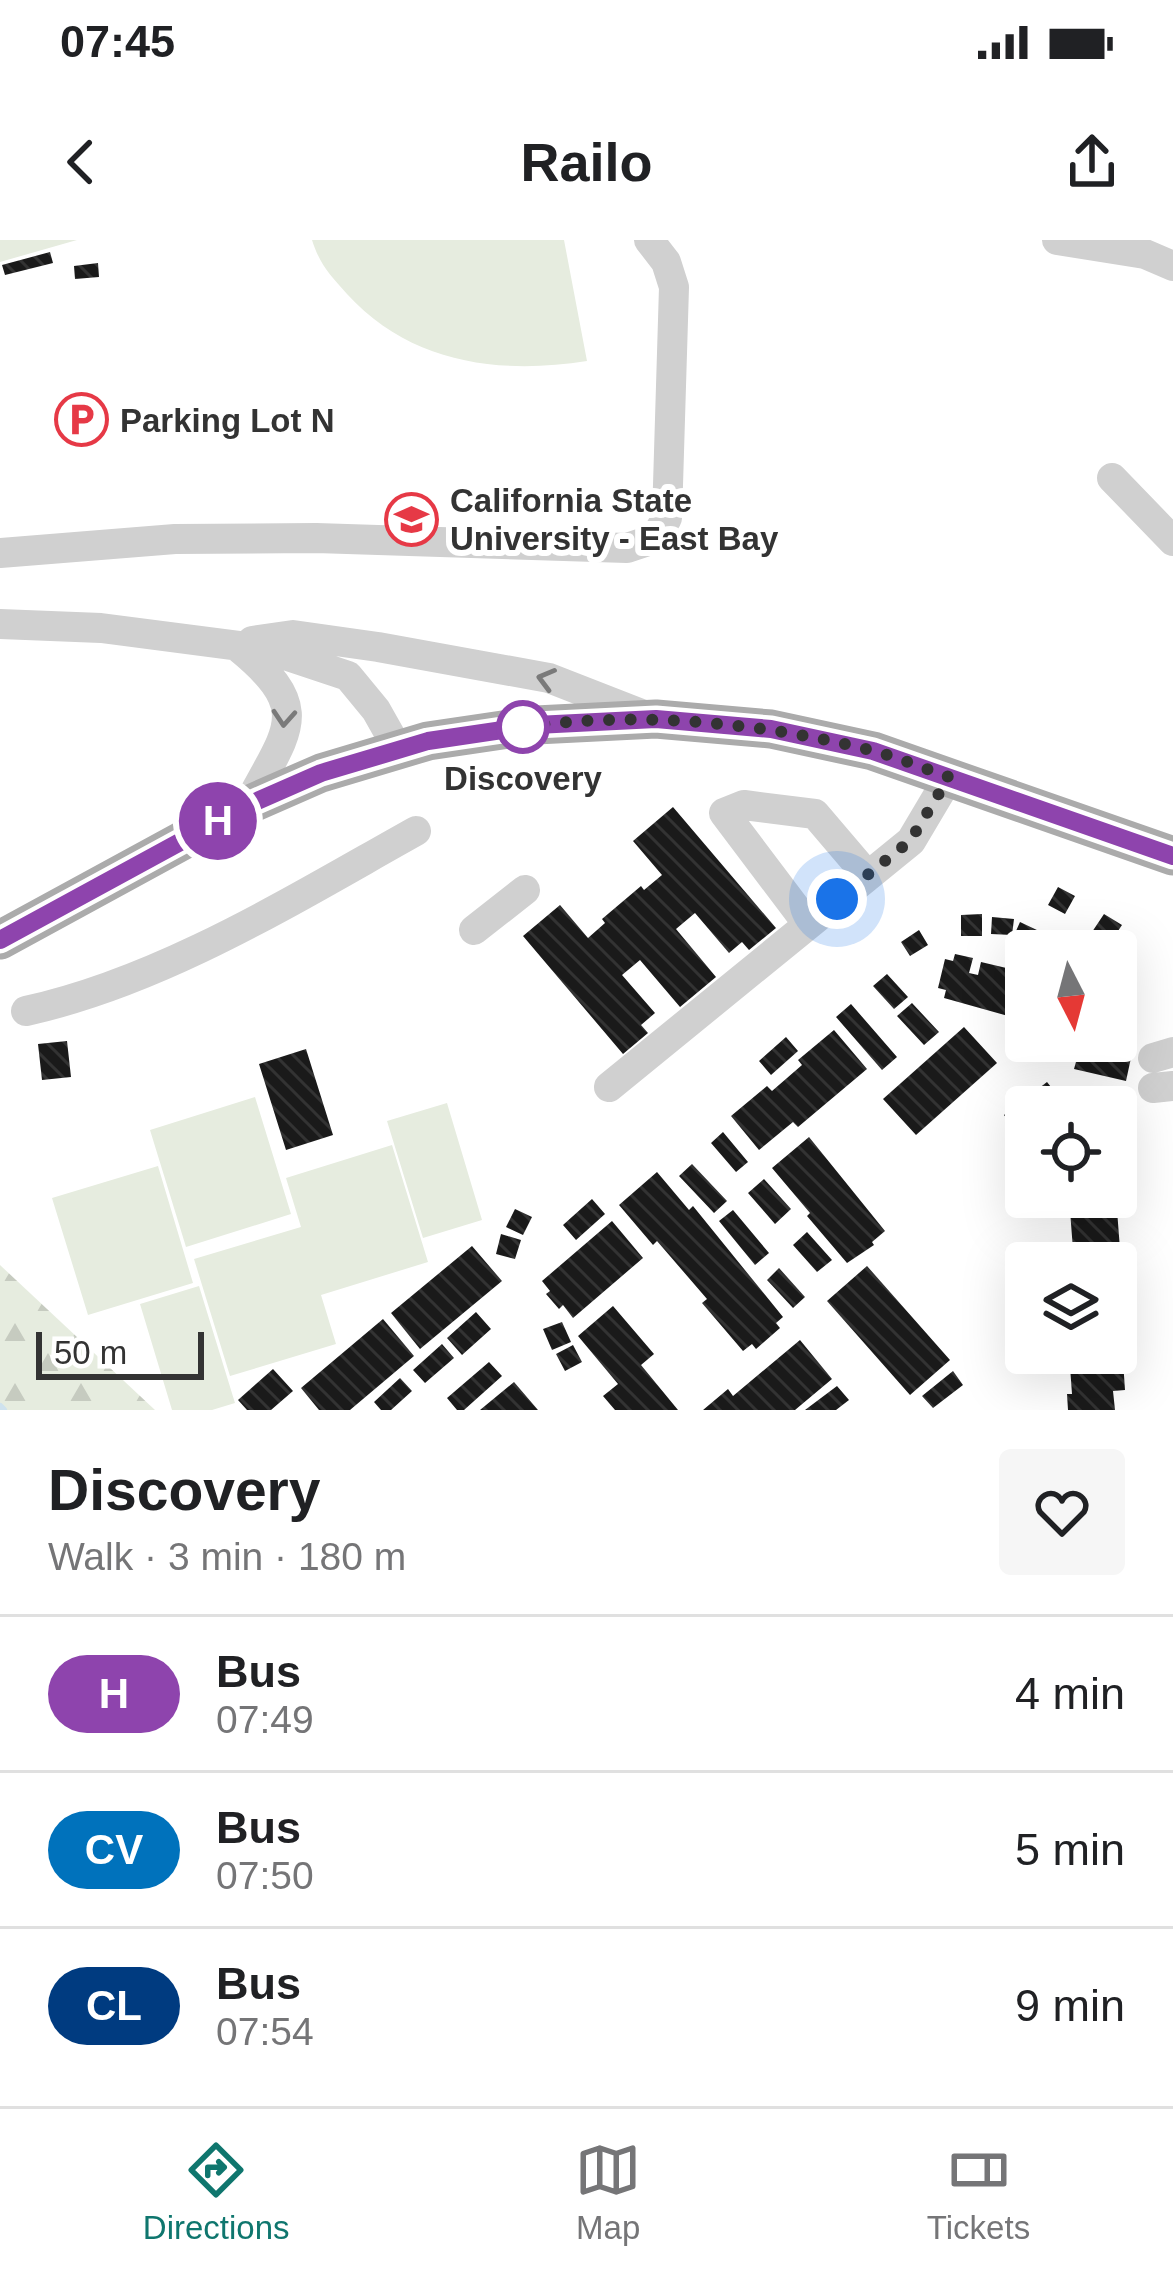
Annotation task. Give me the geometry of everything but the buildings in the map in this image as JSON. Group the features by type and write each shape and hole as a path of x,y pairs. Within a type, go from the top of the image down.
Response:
{"main road":[{"path":"0,940 248,805 321,773 398,748 536,725 656,719 771,729 873,751 1173,856"}],"street":[{"path":"0,553 175,539 316,538 627,548 654,538 667,518 674,287 666,262 649,240"},
{"path":"1057,240 1145,254 1173,266"},
{"path":"1112,478 1173,541"},
{"path":"0,624 101,628 270,650 348,676 376,710 398,748"},
{"path":"235,644 293,634 378,647 548,678 656,719"},
{"path":"235,644 266,670 284,693 288,710 285,732 248,805"},
{"path":"609,1088 910,841 949,777"},
{"path":"807,923 724,814 744,806 814,814 867,875"},
{"path":"26,1011 76,1000 235,932 416,832"},
{"path":"474,930 525,890"}],"green space":[{"path":"0,240 77,240 0,262"},
{"path":"312,240 564,240 587,361 489,364 427,349 399,336 347,294 322,263"},
{"path":"255,1097 291,1214 186,1247 150,1130"},
{"path":"447,1103 482,1220 423,1238 387,1121"},
{"path":"392,1145 428,1262 321,1295 336,1344 230,1376 194,1259 301,1227 286,1178"},
{"path":"158,1166 193,1283 88,1315 52,1198"},
{"path":"0,1265 155,1410 0,1410"},
{"path":"199,1286 235,1403 212,1410 172,1410 140,1304"}],"waterway":[{"path":"0,1407 3,1410"}],"bus line":[{"name":"H","path":"0,940 248,805 321,773 428,741 536,725 656,719 771,729 873,751 1173,856"}],"place":[{"name":"Parking Lot N","path":"81,420"},
{"name":"California State University - East Bay","path":"411,519"},
{"name":"Discovery","path":"523,727"}],"route":[{"path":"523,727 656,719 771,729 873,751 949,777 910,841 837,899"}]}
